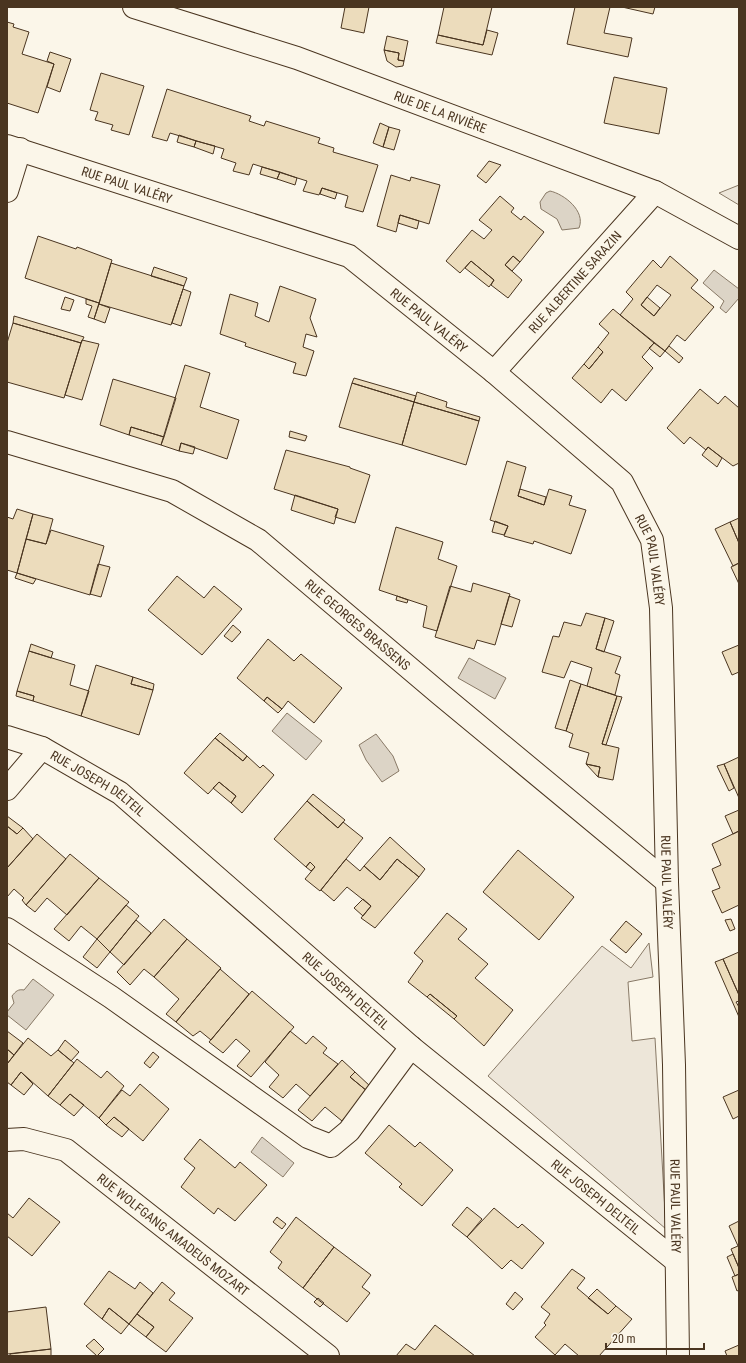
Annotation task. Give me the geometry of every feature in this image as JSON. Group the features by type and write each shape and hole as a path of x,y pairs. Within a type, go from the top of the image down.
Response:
{"street":[{"name":"RUE DE LA RIVIÈRE","path":"134,7 297,58 655,192 739,238"},
{"path":"7,191 13,148"},
{"name":"RUE PAUL VALÉRY","path":"13,148 349,256 494,372 622,482 652,540 661,608 667,882 674,1065 678,1356"},
{"name":"RUE ALBERTINE SARAZIN","path":"494,372 655,192"},
{"name":"RUE GEORGES BRASSENS","path":"7,442 172,492 258,540 440,694 667,882"},
{"name":"RUE JOSEPH DELTEIL","path":"7,737 42,748 120,793 411,1047 676,1261"},
{"path":"7,789 42,748"},
{"path":"7,929 111,997 308,1136 331,1146 349,1131 411,1047"},
{"name":"RUE WOLFGANG AMADEUS MOZART","path":"7,1140 24,1139 66,1150 328,1356"}],"shaded area":[{"path":"739,185 739,205 719,193"},
{"path":"550,191 567,200 577,210 580,222 579,228 562,230 557,219 541,209 540,202 546,193"},
{"path":"714,270 739,289 739,298 726,313 720,308 724,301 703,283"},
{"path":"469,658 506,678 495,699 458,678"},
{"path":"287,713 322,741 306,760 272,731"},
{"path":"376,734 393,756 399,771 382,782 366,760 359,745"},
{"path":"649,943 653,977 628,982 632,1041 655,1038 666,1229 488,1076 602,946 631,968"},
{"path":"33,979 54,995 26,1030 7,1015 7,1012 14,1003 12,996 17,991 24,990"},
{"path":"262,1137 294,1163 283,1177 251,1152"}],"building":[{"path":"345,7 369,7 364,33 341,28"},
{"path":"444,7 492,7 483,45 438,35"},
{"path":"575,7 610,7 604,33 632,38 628,57 567,44"},
{"path":"622,7 655,7 653,14"},
{"path":"7,22 14,24 13,27 29,32 22,54 54,64 38,113 7,103"},
{"path":"487,30 498,33 492,55 436,43 438,35 483,45"},
{"path":"387,36 408,41 404,61 398,60 399,53 384,50"},
{"path":"384,50 399,53 398,60 404,61 403,66 396,67 387,61"},
{"path":"50,52 71,59 60,92 47,87 54,64 47,61"},
{"path":"101,73 144,86 129,135 111,130 113,125 95,120 98,112 90,110"},
{"path":"614,77 667,88 659,134 604,123"},
{"path":"167,89 251,116 249,121 264,126 266,121 320,138 318,143 334,148 333,152 378,165 363,212 345,207 348,196 322,188 319,195 303,191 307,181 253,164 249,175 233,171 236,163 221,158 224,149 170,133 167,141 152,137"},
{"path":"380,123 389,127 383,147 373,143"},
{"path":"389,127 400,130 394,150 383,147"},
{"path":"179,135 196,141 194,147 177,142"},
{"path":"196,141 215,146 213,154 194,147"},
{"path":"489,161 501,165 486,183 477,176"},
{"path":"262,167 280,172 277,179 260,174"},
{"path":"280,172 297,178 295,185 277,179"},
{"path":"391,175 410,181 411,177 440,185 429,224 400,215 396,232 377,226"},
{"path":"322,188 337,193 335,199 320,194"},
{"path":"500,196 514,208 511,212 521,220 524,216 544,232 520,262 513,256 505,265 522,280 508,298 491,285 494,280 471,261 460,273 446,261 472,230 484,239 492,230 479,220"},
{"path":"400,215 419,221 417,229 398,223"},
{"path":"38,236 76,249 77,247 112,260 99,303 25,278"},
{"path":"513,256 520,262 512,271 505,265"},
{"path":"670,256 698,280 691,288 714,307 685,341 677,335 665,351 620,315 633,299 626,292 653,260 661,268","holes":["657,285 671,295 654,316 641,305"]},
{"path":"471,261 494,280 489,287 465,268"},
{"path":"111,263 184,286 171,325 99,304"},
{"path":"154,267 187,278 184,286 151,276"},
{"path":"280,286 316,299 310,318 317,337 306,334 303,347 314,351 306,376 293,373 296,363 245,346 246,343 220,334 230,294 258,303 255,316 269,322"},
{"path":"183,289 191,292 181,326 172,323"},
{"path":"65,297 74,300 70,311 61,309"},
{"path":"647,297 660,308 654,316 641,305"},
{"path":"86,299 99,303 94,319 88,317 92,306 86,304"},
{"path":"99,304 110,308 105,323 94,319"},
{"path":"613,309 654,343 642,357 653,368 626,401 612,389 601,403 572,378 584,364 589,369 603,352 598,347 609,333 599,324"},
{"path":"14,316 84,337 81,343 13,323"},
{"path":"13,323 81,343 64,398 7,382 7,343"},
{"path":"82,340 99,344 82,400 65,395"},
{"path":"654,343 665,351 660,357 649,348"},
{"path":"669,346 683,358 679,363 665,351"},
{"path":"598,347 603,352 589,369 584,364"},
{"path":"185,365 210,373 200,407 239,420 227,459 181,443 179,451 161,445"},
{"path":"354,378 416,396 414,402 352,383"},
{"path":"113,379 176,398 164,437 131,427 129,435 100,425"},
{"path":"352,383 414,402 402,445 339,427"},
{"path":"700,389 718,404 725,396 739,408 739,463 733,466 708,447 706,450 690,437 684,444 667,428"},
{"path":"417,392 447,402 446,407 480,417 479,421 414,402"},
{"path":"414,402 479,421 466,465 402,445"},
{"path":"131,427 164,437 161,445 129,435"},
{"path":"290,431 307,436 305,441 289,437"},
{"path":"181,443 195,447 193,454 179,451"},
{"path":"708,447 722,458 717,467 702,455"},
{"path":"286,450 350,467 370,475 355,523 335,517 338,509 274,489"},
{"path":"507,461 526,467 518,496 544,505 549,489 572,496 569,505 586,510 571,554 534,541 533,544 504,536 508,526 490,520"},
{"path":"520,489 546,497 544,505 518,496"},
{"path":"295,495 338,509 334,524 291,510"},
{"path":"17,509 33,514 17,573 7,570 7,517 13,519"},
{"path":"33,514 53,519 46,544 26,539"},
{"path":"739,518 739,543 730,522"},
{"path":"495,521 508,526 504,535 492,532"},
{"path":"730,522 739,543 739,563 733,566 715,529"},
{"path":"396,527 443,542 438,559 457,566 437,631 423,627 427,606 379,590"},
{"path":"51,530 104,546 90,595 17,573 26,539 46,544"},
{"path":"739,563 739,584 731,567"},
{"path":"98,564 110,567 101,597 90,594"},
{"path":"17,573 36,579 33,584 15,578"},
{"path":"177,576 204,598 214,586 242,609 202,655 148,610"},
{"path":"473,583 510,594 495,645 477,640 474,649 435,637 450,586 471,592"},
{"path":"397,596 408,600 407,603 396,600"},
{"path":"509,596 520,600 512,627 501,624"},
{"path":"586,613 605,618 596,649 621,657 615,673 620,675 615,695 587,686 592,668 571,661 564,678 542,672 553,636 559,637 564,622 581,626"},
{"path":"605,618 614,621 604,652 596,649"},
{"path":"233,625 241,632 232,642 224,636"},
{"path":"268,639 294,661 301,654 342,688 314,723 288,701 282,709 267,697 264,701 237,678"},
{"path":"31,644 53,652 51,658 29,651"},
{"path":"739,645 739,672 732,675 722,652"},
{"path":"29,651 75,665 70,685 89,691 81,716 33,701 34,696 17,691"},
{"path":"96,665 133,677 131,684 153,690 139,735 81,716"},
{"path":"133,677 154,684 153,690 131,684"},
{"path":"570,680 581,684 566,731 555,728"},
{"path":"581,684 617,696 602,744 619,748 613,780 598,777 600,767 586,764 589,753 569,747 573,734 566,731"},
{"path":"17,691 34,696 33,701 16,696"},
{"path":"617,696 622,697 606,745 602,744"},
{"path":"267,697 282,709 278,713 264,701"},
{"path":"220,733 247,756 243,761 215,738"},
{"path":"215,738 243,761 247,756 260,768 263,765 274,775 242,813 231,803 236,796 219,782 208,794 184,773"},
{"path":"739,757 739,798 724,764"},
{"path":"586,764 600,767 598,777"},
{"path":"724,764 734,788 729,791 717,766"},
{"path":"219,782 236,796 231,803 213,788"},
{"path":"313,794 345,820 338,828 307,801"},
{"path":"307,801 338,828 343,822 363,838 320,891 305,879 315,867 310,862 306,867 274,839"},
{"path":"739,810 739,831 733,834 725,816"},
{"path":"7,816 23,828 17,834 7,826"},
{"path":"7,826 17,834 23,828 33,839 7,868"},
{"path":"739,831 739,905 722,913 712,891 720,888 712,869 721,865 712,844"},
{"path":"37,834 66,859 26,905 22,900 24,898 14,889 7,897 7,868"},
{"path":"390,837 425,869 419,877 397,859 380,880 364,866"},
{"path":"518,850 574,897 539,940 483,892"},
{"path":"70,854 99,878 67,915 47,898 35,912 26,905"},
{"path":"346,859 360,871 364,866 380,880 397,859 419,877 375,928 361,918 371,906 347,887 334,901 321,890"},
{"path":"310,862 315,867 311,871 306,867"},
{"path":"99,878 129,902 97,939 81,926 69,941 54,929"},
{"path":"363,899 371,906 363,916 354,908"},
{"path":"126,905 139,916 110,952 97,939"},
{"path":"447,913 467,929 458,939 488,964 475,978 513,1010 484,1046 454,1019 457,1016 430,994 427,997 408,982 423,961 414,953"},
{"path":"164,919 187,939 154,977 144,969 130,985 117,972"},
{"path":"731,919 735,929 730,931 725,920"},
{"path":"136,920 151,933 124,965 110,952"},
{"path":"626,921 642,934 626,953 610,940"},
{"path":"97,939 110,952 97,968 83,957"},
{"path":"187,939 221,968 176,1022 166,1014 179,999 154,977"},
{"path":"739,952 739,995 723,959"},
{"path":"723,959 739,995 739,1001 736,1002 739,1007 739,1017 715,962"},
{"path":"220,969 249,994 211,1040 200,1031 193,1036 176,1022"},
{"path":"252,991 294,1027 251,1077 237,1066 250,1051 236,1039 223,1053 209,1042"},
{"path":"430,994 457,1016 454,1019 427,997"},
{"path":"7,1031 23,1043 14,1055 7,1049"},
{"path":"290,1031 306,1044 313,1036 327,1048 323,1053 338,1064 310,1096 296,1084 283,1098 269,1087 279,1075 265,1062"},
{"path":"28,1038 51,1056 58,1050 74,1063 48,1096 21,1072 11,1085 7,1082 7,1064"},
{"path":"65,1040 79,1052 71,1061 58,1050"},
{"path":"7,1049 14,1055 7,1064"},
{"path":"153,1052 159,1057 150,1068 144,1063"},
{"path":"77,1059 101,1078 107,1071 124,1086 99,1118 70,1094 60,1105 48,1096"},
{"path":"342,1060 355,1072 350,1077 367,1091 342,1121 325,1107 312,1121 298,1110"},
{"path":"21,1072 33,1084 24,1095 11,1085"},
{"path":"355,1072 371,1087 367,1091 350,1077"},
{"path":"140,1084 169,1109 143,1141 114,1117 106,1125 99,1118 122,1090 130,1096"},
{"path":"739,1090 739,1116 733,1119 723,1097"},
{"path":"70,1094 84,1105 74,1116 60,1105"},
{"path":"114,1117 129,1129 122,1137 106,1125"},
{"path":"389,1125 415,1147 420,1142 453,1170 422,1206 399,1187 402,1184 365,1153"},
{"path":"200,1139 235,1168 240,1162 267,1185 235,1221 218,1208 214,1214 181,1187 195,1168 184,1159"},
{"path":"29,1198 60,1222 32,1256 7,1236 7,1213 13,1218"},
{"path":"467,1207 482,1219 467,1237 452,1225"},
{"path":"494,1208 518,1228 522,1224 544,1243 522,1269 511,1260 502,1269 467,1237"},
{"path":"277,1217 286,1224 282,1229 273,1222"},
{"path":"296,1217 334,1247 303,1288 278,1268 282,1262 270,1252"},
{"path":"739,1221 739,1268 731,1249 738,1246 729,1226"},
{"path":"334,1247 371,1275 362,1287 370,1293 347,1322 303,1288"},
{"path":"733,1254 739,1268 739,1274 735,1276 727,1257"},
{"path":"572,1269 585,1278 577,1288 608,1314 616,1306 632,1319 599,1356 579,1356 565,1344 555,1355 535,1337 546,1325 544,1323 550,1314 541,1307"},
{"path":"109,1271 135,1289 140,1282 153,1293 129,1324 109,1308 102,1319 84,1304"},
{"path":"739,1274 739,1290 737,1291 732,1277"},
{"path":"162,1282 175,1293 169,1300 193,1318 166,1352 146,1337 154,1327 137,1314"},
{"path":"597,1289 616,1306 608,1314 588,1298"},
{"path":"515,1292 523,1299 513,1310 506,1304"},
{"path":"318,1298 324,1303 320,1307 314,1302"},
{"path":"46,1307 51,1349 7,1354 7,1312"},
{"path":"109,1308 129,1324 121,1334 102,1319"},
{"path":"137,1314 154,1327 146,1337 129,1324"},
{"path":"435,1325 475,1356 396,1356 406,1344 415,1350"},
{"path":"94,1339 104,1349 97,1356 86,1346"},
{"path":"739,1345 739,1356 727,1356 725,1351"},
{"path":"51,1349 51,1356 10,1356 10,1354"}]}
